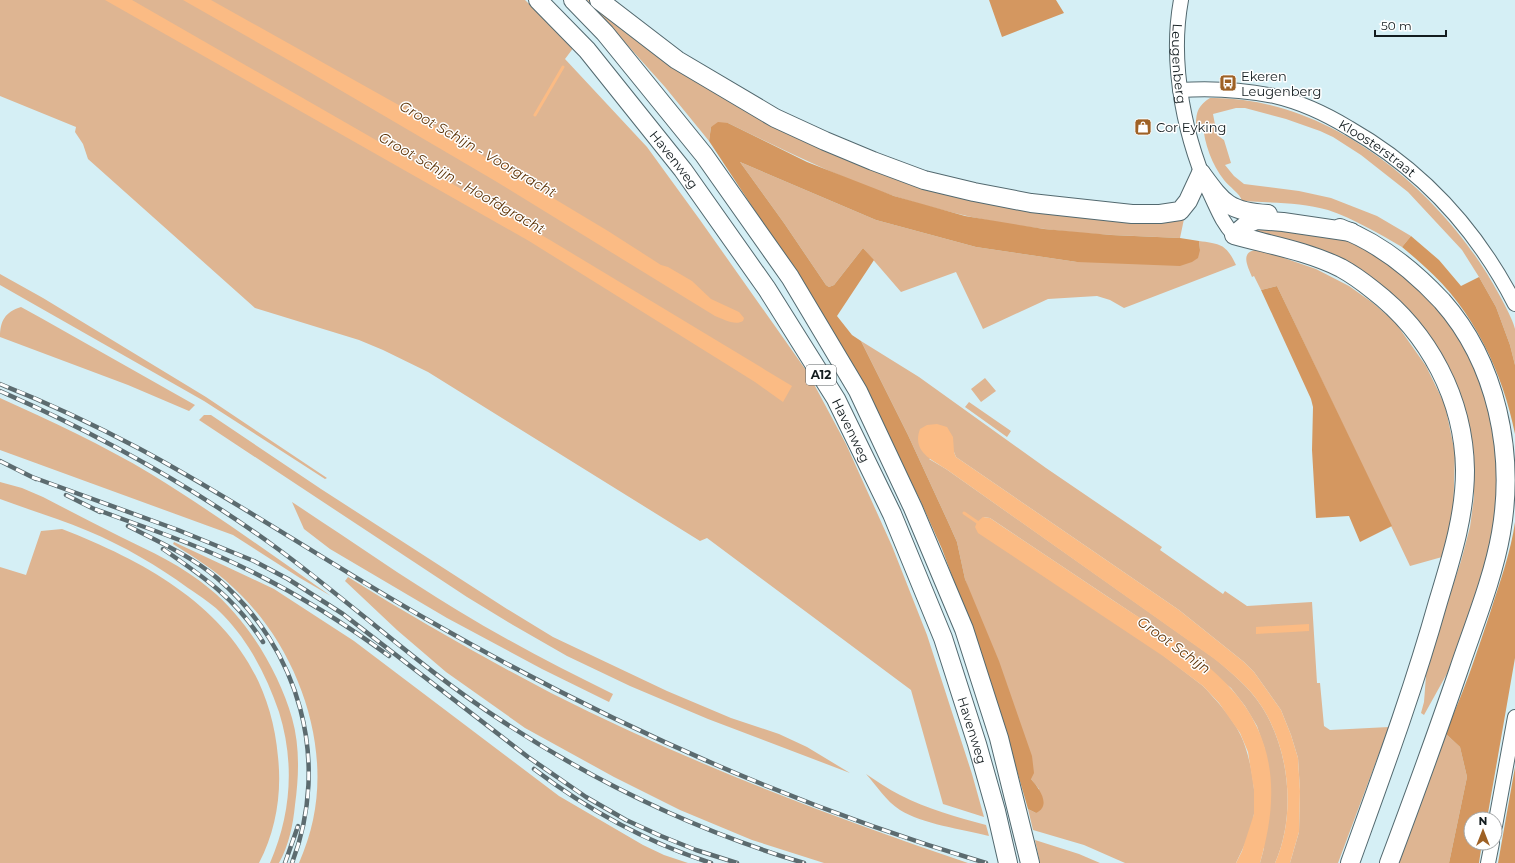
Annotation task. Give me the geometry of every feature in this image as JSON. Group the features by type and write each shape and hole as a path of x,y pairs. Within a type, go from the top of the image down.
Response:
{"highway":[{"name":"Havenweg","path":"538,0 587,50 683,170 767,289 836,399 892,514 943,638 977,744 996,811 1008,863"},
{"name":"Havenweg","path":"573,0 605,34 704,155 790,276 858,391 913,508 964,629 999,738 1030,863"},
{"path":"599,0 677,60 775,118 846,150 924,180 974,192 1031,203 1125,214 1160,214 1180,210 1188,201 1201,173 1220,198 1240,210 1250,213 1286,214 1310,218 1359,236 1387,252 1412,271 1452,312 1473,347 1492,389 1503,433 1506,460 1507,481 1505,507 1501,534 1492,570 1426,764 1389,863"},
{"path":"1234,235 1246,224 1257,220 1284,222 1351,232"},
{"path":"1234,235 1316,257 1342,268 1381,296 1412,326 1434,358 1451,392 1458,415 1463,442 1465,470 1464,491 1455,543 1430,631 1398,731 1350,863"}],"main road":[{"name":"Leugenberg","path":"1181,0 1178,12 1177,41 1180,90 1188,132 1201,173 1224,224 1234,235"},
{"name":"Kloosterstraat","path":"1180,90 1231,90 1274,96 1316,111 1367,138 1410,170 1448,205 1489,259 1515,304"},
{"path":"1498,811 1515,716"},
{"path":"1488,863 1490,851"}],"shaded area":[{"path":"0,0 525,0 574,47 565,59 647,147 808,373 846,444 892,546 927,635 972,774 984,817 943,804 911,690 707,538 700,541 428,372 359,340 255,308 88,159 83,144 75,132 76,127 0,96"},
{"path":"587,0 593,0 865,162 1131,218 1184,219 1180,238 1079,233 1007,224 949,212 894,196 852,180 728,123 711,127 709,141 665,87"},
{"path":"989,0 1056,0 1064,13 1002,37"},
{"path":"1210,98 1252,101 1293,112 1332,128 1369,150 1403,176 1435,206 1462,238 1498,292 1515,329 1515,365 1510,345 1496,307 1479,277 1462,250 1408,192 1361,155 1333,137 1286,119 1245,108 1236,108 1213,114 1217,135 1224,140 1231,163 1225,165 1234,176 1244,184 1299,191 1331,198 1377,216 1411,236 1402,247 1357,222 1328,210 1296,204 1242,201 1239,195 1224,180 1212,161 1207,146 1203,124 1196,124 1199,109 1203,103"},
{"path":"718,122 728,123 807,162 894,196 965,216 1044,229 1111,235 1180,238 1199,241 1200,250 1198,258 1192,262 1180,266 1077,262 976,247 876,220 740,162 826,285 829,287 834,285 863,248 874,260 837,316 852,335 861,341 908,435 957,542 965,579 999,661 1032,756 1034,773 1031,779 1040,792 1044,802 1041,810 1036,813 1028,809 984,662 942,549 920,500 862,384 821,311 709,141 711,127"},
{"path":"740,162 876,220 976,247 1077,262 1200,250 1199,241 1222,246 1229,253 1236,265 1124,308 1110,300 1097,296 1048,299 983,329 956,272 901,292 863,248 834,285 829,287 826,285"},
{"path":"1251,226 1347,238 1367,248 1423,291 1461,338 1483,388 1496,442 1499,498 1487,565 1454,661 1424,715 1421,713 1424,702 1427,663 1461,561 1470,527 1474,497 1474,468 1470,434 1401,304 1255,235"},
{"path":"1411,236 1439,260 1461,286 1479,277 1496,307 1510,345 1515,365 1515,434 1503,388 1484,343 1458,302 1422,264 1402,247"},
{"path":"1255,250 1278,253 1284,258 1316,269 1349,286 1373,303 1395,322 1426,366 1445,405 1455,453 1453,518 1442,557 1410,566 1277,286 1261,290 1254,276 1252,277 1247,265 1246,257 1250,252"},
{"path":"0,274 43,298 206,397 327,478 325,479 204,401 0,285"},
{"path":"1277,286 1392,526 1360,542 1349,516 1316,518 1312,450 1313,407 1311,399 1261,290"},
{"path":"21,307 195,405 189,411 128,385 0,337 1,326 4,318 7,314"},
{"path":"861,341 919,377 1046,468 1162,547 1160,550 1223,594 1225,591 1247,606 1312,602 1317,683 1320,683 1324,726 1330,730 1389,727 1338,863 1290,863 1299,832 1300,791 1298,758 1281,710 1254,672 1244,662 1179,610 956,457 954,452 929,459 946,469 1214,658 1240,681 1252,693 1262,707 1279,743 1284,763 1287,784 1287,805 1286,825 1282,845 1275,863 1260,863 1264,848 1265,750 1257,726 1245,706 1231,688 1156,629 990,518 983,517 1203,686 1223,708 1240,734 1250,762 1254,784 1255,805 1253,820 1247,839 1236,863 1125,863 1084,845 1033,830 1028,809 1036,813 1039,789 1031,779 965,579 957,542 908,435"},
{"path":"985,378 996,391 981,402 971,389"},
{"path":"0,398 96,443 133,463 220,518 331,596 233,535 0,450"},
{"path":"969,402 1011,431 1007,437 965,407"},
{"path":"204,415 211,415 321,489 553,637 667,691 731,718 779,734 807,747 850,773 708,719 630,686 567,656 467,597 199,420"},
{"path":"0,482 22,488 43,497 178,566 200,581 224,601 249,631 270,665 286,700 295,729 298,750 298,772 292,827 288,842 279,863 270,863 283,826 286,808 289,770 284,731 279,712 269,686 257,661 242,637 224,616 211,604 165,572 140,557 115,543 67,522 0,499"},
{"path":"292,502 436,597 495,633 613,694 609,702 542,669 447,618 330,549 304,529"},
{"path":"1515,522 1515,658 1488,811 1463,811 1463,851 1481,851 1479,863 1449,863 1467,777 1460,747 1445,733 1464,688 1491,610 1508,555"},
{"path":"62,529 102,546 140,565 175,586 206,612 233,641 255,674 270,713 279,771 278,798 274,825 259,863 0,863 0,567 26,575 41,531"},
{"path":"174,542 274,589 354,641 559,796 643,845 664,855 688,863 299,863 313,820 317,790 317,759 312,729 304,699 293,670 278,643 261,618 241,595 225,580 200,561 173,544"},
{"path":"348,577 448,637 525,679 653,742 756,786 862,826 968,863 824,863 752,840 680,810 614,777 525,728 446,672 397,630 345,581"},
{"path":"1445,733 1460,747 1467,777 1449,863 1397,863"},
{"path":"1515,767 1515,863 1498,863 1500,851 1503,851 1503,835"},
{"path":"866,774 887,788 910,800 942,812 986,825 989,836 931,823 909,815 890,802"},
{"path":"1035,840 1079,854 1100,863 1040,863"}],"water":[{"path":"105,0 132,0 550,240 792,386 783,402 755,382 529,241"},
{"path":"183,0 211,0 404,108 500,166 507,162 508,171 608,231 661,265 668,267 692,281 711,299 739,312 744,318 743,321 736,323 715,316 497,182"},
{"path":"937,424 947,427 953,437 954,452 956,457 1179,610 1244,662 1254,672 1281,710 1298,758 1300,791 1299,832 1290,863 1275,863 1282,845 1286,825 1287,784 1284,763 1279,743 1271,724 1262,707 1252,693 1213,658 924,454 918,443 920,429 927,425"},
{"path":"983,517 990,518 1172,639 1193,654 1231,688 1246,707 1257,727 1264,744 1271,778 1268,829 1260,863 1236,863 1242,851 1254,814 1254,790 1248,752 1240,733 1219,703 1203,686 1163,656 978,533 975,527 977,522"},
{"path":"1309,624 1309,631 1256,634 1256,627"}],"waterway":[{"path":"535,115 563,67"},
{"name":"Groot Schijn","path":"964,513 980,524"}],"railway":[{"path":"0,384 106,431 140,449 215,491 398,603 500,660 567,695 703,759 773,788 843,816 986,863"},
{"path":"0,391 73,425 144,462 212,504 306,570 444,680 502,721 537,743 573,764 648,803 725,836 804,863"},
{"path":"0,461 36,479"},
{"path":"32,477 178,530 254,561 288,579 343,614 528,757 586,797 626,820 661,836 696,850 737,863"},
{"path":"66,495 100,512"},
{"path":"95,509 170,536 237,564 326,613 389,656"},
{"path":"128,526 186,556 217,578 246,606 269,638 287,672 300,709 307,747 308,785 303,824 292,863"},
{"path":"163,549 206,579 230,601 242,613 263,642"},
{"path":"534,769 575,798 618,824 687,855 711,863"},
{"path":"285,863 298,826"}],"place":[{"name":"Ekeren Leugenberg","path":"1228,83"},
{"name":"Cor Eyking","path":"1143,127"}],"water label":[{"name":"Groot Schijn - Voorgracht","path":"478,149"},
{"name":"Groot Schijn - Hoofdgracht","path":"462,183"}]}
